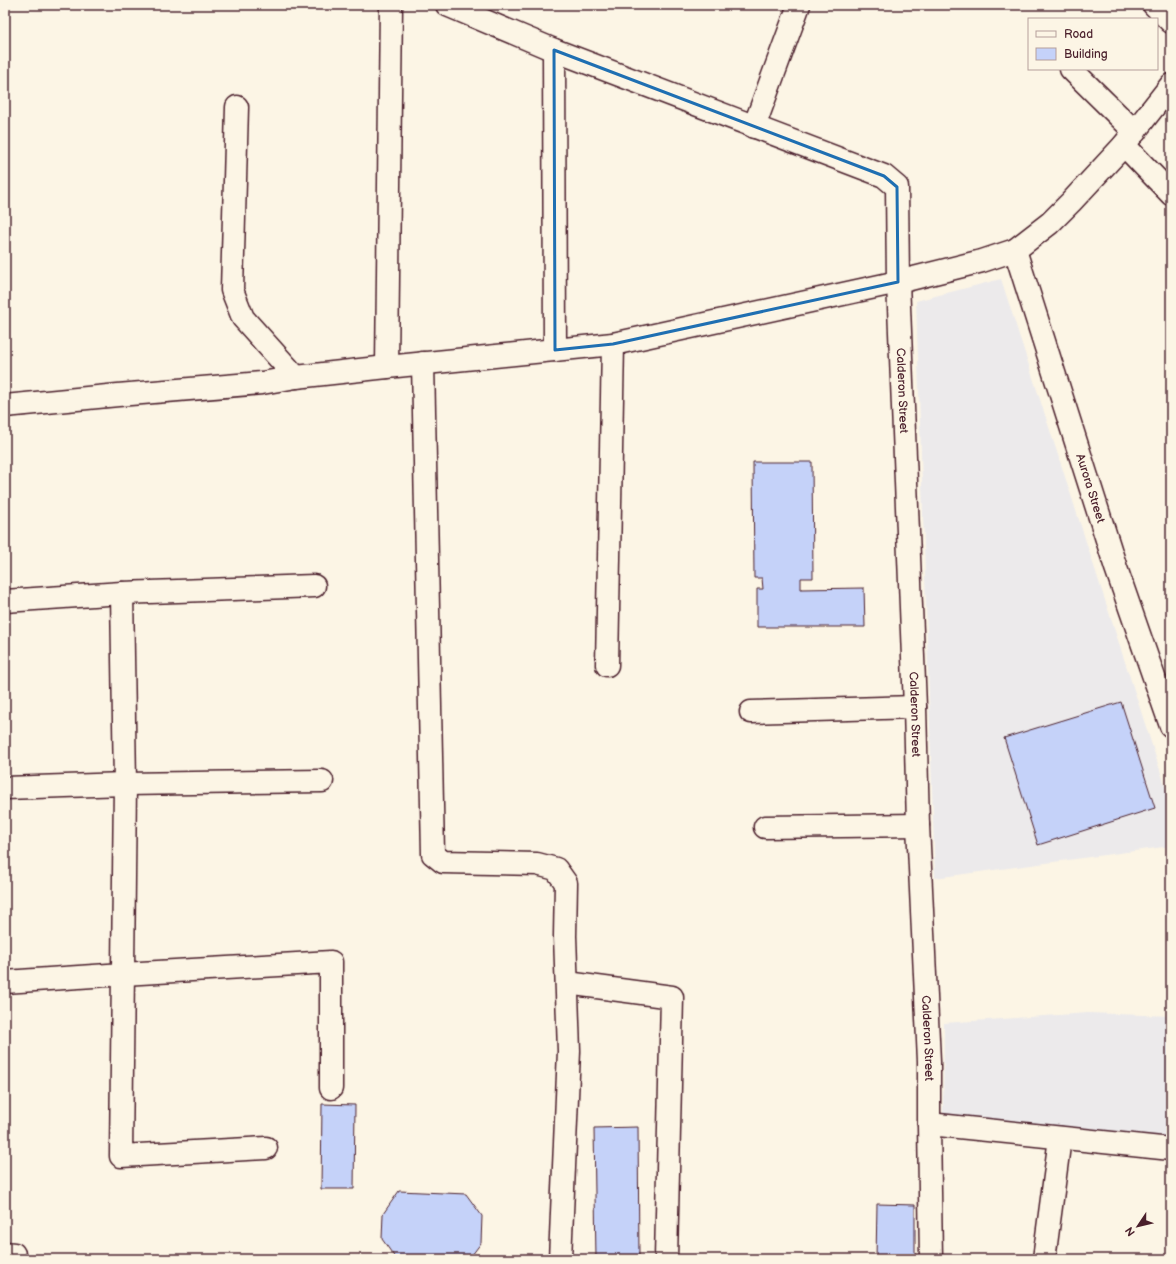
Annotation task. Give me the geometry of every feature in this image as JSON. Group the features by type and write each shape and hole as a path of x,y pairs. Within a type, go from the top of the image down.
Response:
{"street":[{"path":"387,367 391,5"},
{"path":"447,5 554,50 754,127 799,5"},
{"path":"1154,5 1171,22"},
{"path":"554,50 555,350"},
{"path":"1072,70 1129,139 1171,194"},
{"path":"5,406 262,383 296,377 613,344 898,282 982,261 1015,250 1050,223 1129,139 1171,85"},
{"path":"237,106 232,290 243,318 296,377"},
{"name":"Calderon Street","path":"754,127 884,176 897,187 898,282 915,707 918,824 929,1062 931,1259"},
{"name":"Aurora Street","path":"1015,250 1116,568 1171,726"},
{"path":"607,665 613,344"},
{"path":"423,363 433,854 443,862 536,864 556,869 566,883 565,936 569,1051 560,1259"},
{"path":"5,601 122,593 314,586"},
{"path":"122,593 125,784 121,1156 266,1148"},
{"path":"751,712 915,707"},
{"path":"5,788 125,784 322,781"},
{"path":"766,827 918,824"},
{"path":"5,982 331,962 332,1088"},
{"path":"567,983 672,997 666,1259"},
{"path":"929,1124 1171,1149"},
{"path":"1044,1259 1060,1138"}],"highlighted area":[{"path":"554,50 884,176 897,187 898,282 613,344 555,350"}],"shaded area":[{"path":"1001,279 1171,804 1171,846 935,878 916,301"},
{"path":"1088,1013 1171,1016 1171,1138 943,1114 944,1023"}],"building":[{"path":"753,462 812,462 813,578 801,578 801,589 864,588 865,627 757,627 757,589 763,589 762,578 754,578"},
{"path":"1121,702 1155,808 1038,845 1004,738"},
{"path":"322,1104 355,1105 354,1189 321,1189"},
{"path":"638,1127 639,1259 596,1259 594,1128"},
{"path":"399,1191 466,1194 482,1216 481,1243 469,1259 396,1259 382,1239 383,1214"},
{"path":"877,1204 915,1205 915,1259 876,1259"}]}
